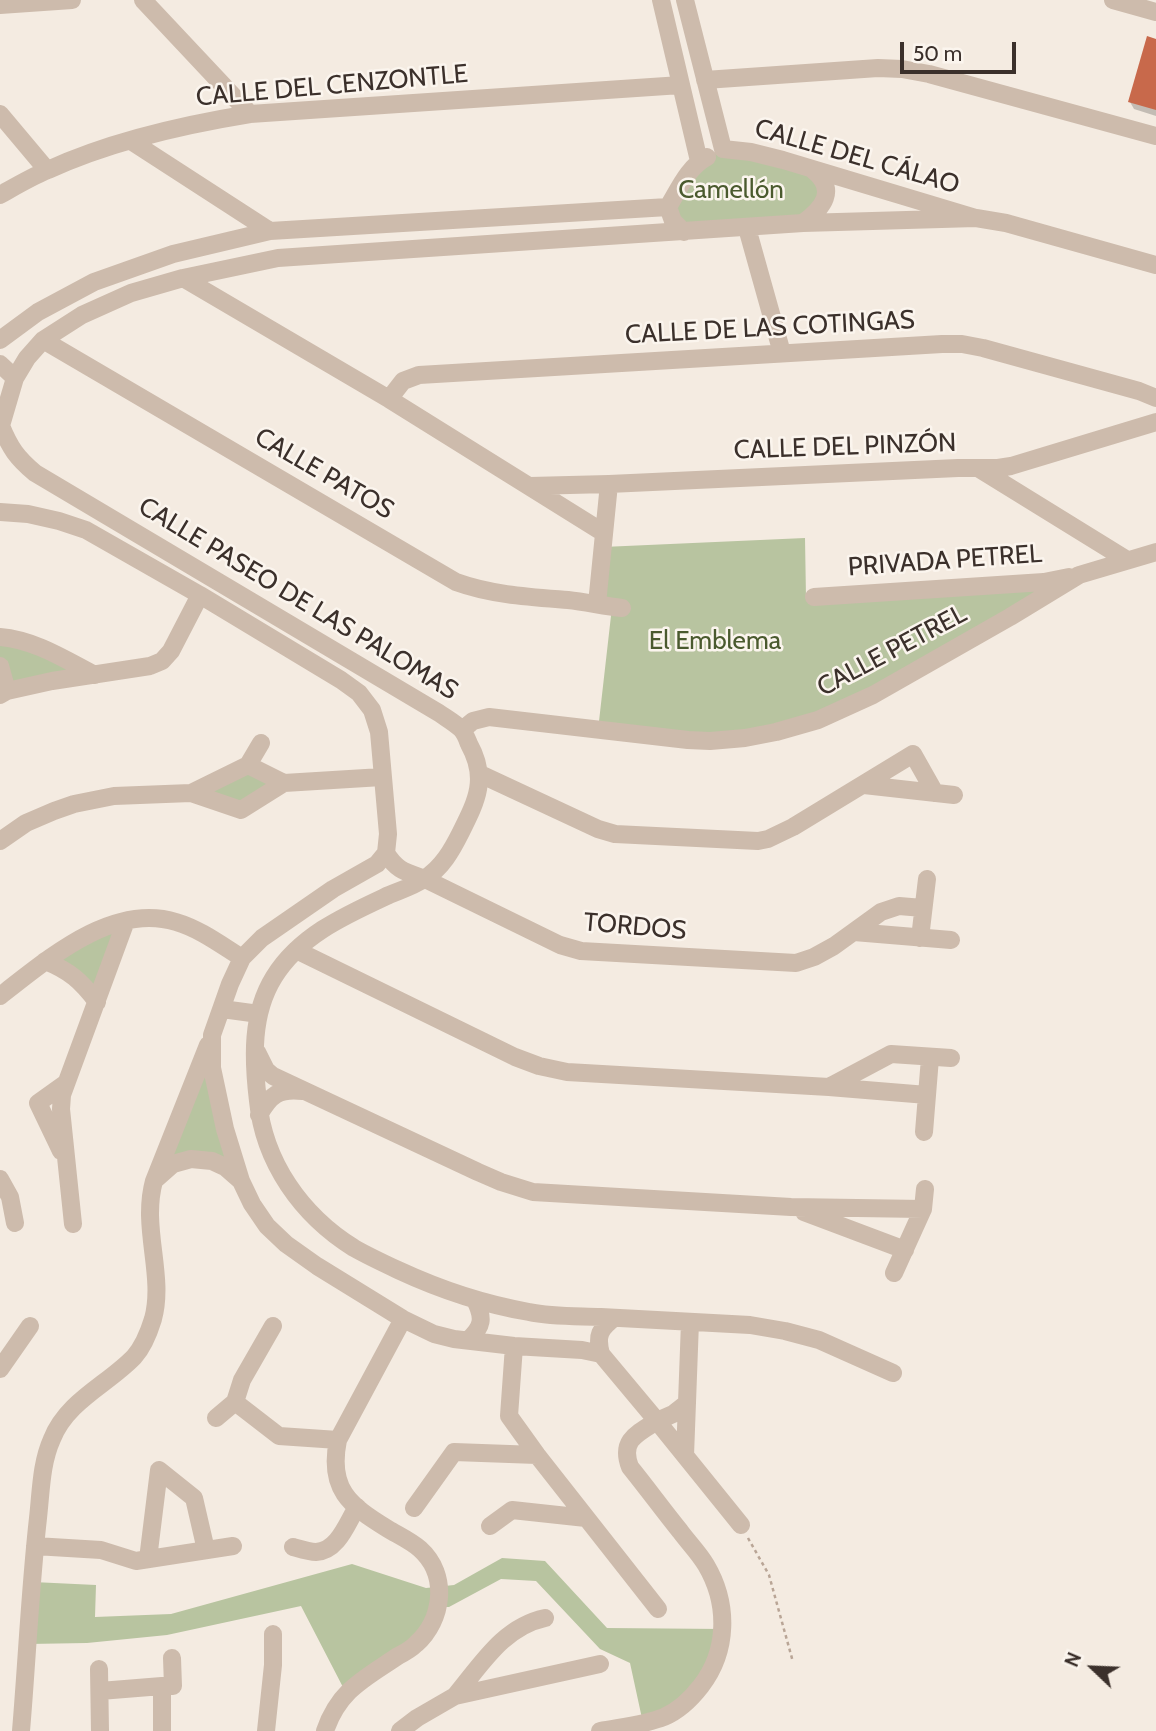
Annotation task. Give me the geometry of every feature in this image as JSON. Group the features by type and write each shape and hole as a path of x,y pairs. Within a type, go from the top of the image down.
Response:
{"street":[{"path":"0,5 72,0"},
{"path":"143,0 250,114"},
{"path":"661,0 699,161"},
{"path":"668,207 699,161 723,149 685,0"},
{"path":"1113,0 1156,12"},
{"path":"705,80 878,68 902,69 1156,136"},
{"name":"CALLE DEL CENZONTLE","path":"0,195 47,170 89,154 184,126 250,114 681,85"},
{"path":"0,114 47,170"},
{"path":"131,141 270,231"},
{"name":"CALLE DEL CÁLAO","path":"723,149 751,152 976,218 1006,223 1156,265"},
{"path":"803,223 820,209 827,188 822,177 813,170"},
{"path":"0,340 38,312 94,282 173,254 270,231 668,207"},
{"path":"668,207 673,221 684,232"},
{"name":"CALLE DEL CÁLAO","path":"684,232 803,223 976,218"},
{"path":"747,228 782,353"},
{"name":"CALLE PASEO DE LAS PALOMAS","path":"480,774 473,750 462,730 439,713 35,473 20,461 1,428 15,378 27,358 43,340 82,315 131,293 183,278 278,258 684,232"},
{"path":"183,278 389,398 604,533"},
{"name":"CALLE PATOS","path":"43,340 456,582 494,593 622,608"},
{"name":"CALLE DE LAS COTINGAS","path":"389,398 403,381 419,375 962,344 1012,355 1156,398"},
{"path":"0,364 15,378"},
{"name":"CALLE DEL PINZÓN","path":"530,486 998,468 1156,422"},
{"path":"978,468 1127,560 1156,552"},
{"path":"597,604 609,484"},
{"name":"CALLE PASEO DE LAS PALOMAS","path":"0,512 28,514 86,530 359,693 372,710 379,732 388,834 386,853"},
{"name":"CALLE PETREL","path":"462,730 473,721 489,717 688,740 745,738 776,732 818,720 873,695 1079,575 1127,560"},
{"name":"PRIVADA PETREL","path":"814,597 1044,582 1079,575"},
{"path":"0,666 3,693 52,681 150,666 162,661 171,651 200,596"},
{"path":"0,637 38,645 95,675"},
{"path":"256,769 261,743"},
{"path":"893,1373 819,1340 785,1331 750,1325 533,1313 475,1300 427,1284 352,1247 309,1211 280,1173 269,1149 259,1115 256,1086 258,1014 276,974 296,950 337,919 425,879 446,859 475,803 480,774 598,829 615,834 758,841 793,827 913,754 935,793"},
{"path":"0,841 26,824 74,804 114,796 191,793 256,769 284,783"},
{"path":"191,793 241,810 284,783 382,777"},
{"path":"864,785 954,795"},
{"path":"21,1731 44,1465 51,1440 62,1420 79,1402 134,1356 146,1338 157,1297 149,1198 230,984 242,958 261,938 377,863 386,853"},
{"name":"TORDOS","path":"386,853 393,865 560,945 581,951 796,963 834,946 881,912 899,906 923,908"},
{"path":"920,938 927,879"},
{"path":"0,996 72,943 127,921 148,917 179,922 242,958"},
{"path":"73,1224 67,1164 38,1103 66,1083 127,921"},
{"path":"854,932 951,940"},
{"path":"296,950 515,1057 539,1066 566,1072 927,1095"},
{"path":"45,961 75,976 97,1002"},
{"path":"222,1009 258,1014"},
{"path":"212,1035 212,1068 225,1129 241,1181 267,1226 286,1244 403,1319 434,1334 514,1346 601,1353"},
{"path":"256,1045 257,1054 265,1070 273,1076 478,1172 533,1192 791,1207 923,1209"},
{"path":"829,1087 891,1054 951,1058"},
{"path":"924,1132 930,1058"},
{"path":"259,1115 271,1097 286,1090 303,1091"},
{"path":"154,1181 173,1164 191,1159 212,1161 225,1167 241,1181"},
{"path":"0,1179 10,1197 15,1223"},
{"path":"894,1273 923,1209 925,1189"},
{"path":"791,1207 905,1250"},
{"path":"468,1340 475,1334 481,1321 482,1315 475,1300"},
{"path":"614,1318 604,1326 599,1335 601,1353 741,1525"},
{"path":"325,1731 330,1714 340,1700 351,1688 416,1644 430,1627 437,1607 440,1587 435,1567 420,1549 357,1507 343,1494 336,1476 334,1458 338,1440 403,1319"},
{"path":"685,1456 691,1322"},
{"path":"0,1369 30,1326"},
{"path":"216,1418 235,1402 242,1380 273,1326"},
{"path":"514,1346 509,1416 658,1608"},
{"path":"235,1402 279,1436 338,1440"},
{"path":"600,1731 651,1721 682,1706 708,1676 723,1640 719,1593 706,1565 630,1468 626,1457 626,1448 632,1439 687,1403"},
{"path":"414,1508 454,1452 537,1455"},
{"path":"148,1559 159,1470 194,1498 206,1550"},
{"path":"293,1547 316,1552 330,1548 357,1507"},
{"path":"490,1526 512,1510 586,1518"},
{"path":"35,1546 101,1550 136,1561 233,1546"},
{"path":"455,1696 500,1642 531,1621 545,1618"},
{"path":"266,1731 274,1634"},
{"path":"100,1690 173,1686 172,1658"},
{"path":"400,1731 455,1696 600,1664"},
{"path":"99,1669 100,1731"},
{"path":"162,1686 162,1731"}],"path":[{"path":"741,1525 769,1575 793,1662"}],"green space":[{"name":"Camellón","path":"723,149 783,160 827,188 803,223 684,232 673,221 689,172 699,161"},
{"name":"El Emblema","path":"805,538 806,598 1079,575 873,695 745,738 598,730 612,607 597,604 603,547"},
{"path":"0,637 95,675 7,691 0,666"},
{"path":"248,765 284,783 241,810 191,793"},
{"path":"126,921 97,1002 45,961"},
{"path":"212,1035 241,1181 191,1159 154,1181"},
{"path":"502,1558 545,1561 607,1628 723,1629 694,1694 643,1723 630,1663 600,1649 536,1581 501,1579 449,1607 437,1607 430,1627 346,1693 301,1606 167,1635 87,1643 28,1644 33,1582 96,1585 95,1617 171,1614 352,1564 426,1588 454,1585"}],"building":[{"path":"1147,36 1156,39 1156,110 1128,102"}]}
